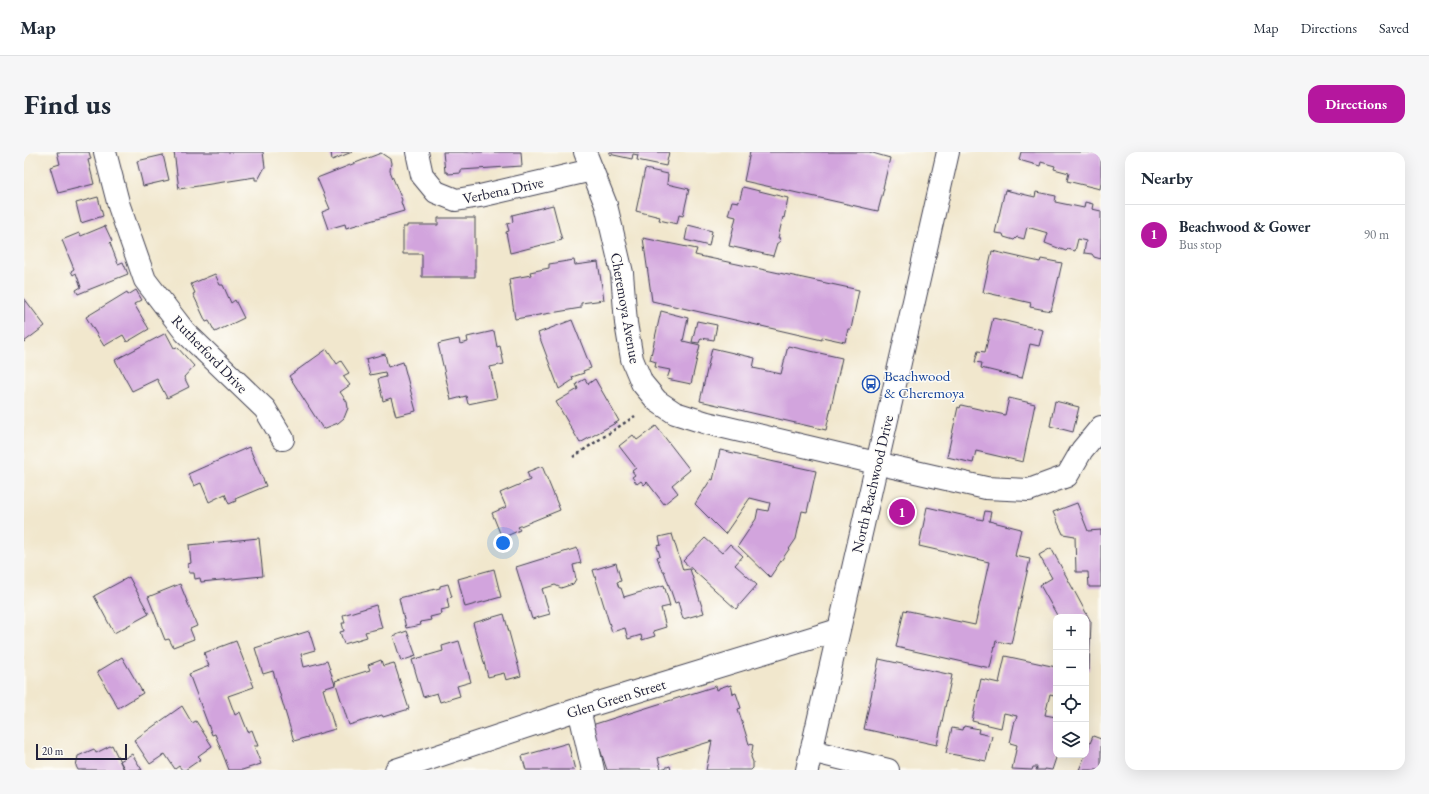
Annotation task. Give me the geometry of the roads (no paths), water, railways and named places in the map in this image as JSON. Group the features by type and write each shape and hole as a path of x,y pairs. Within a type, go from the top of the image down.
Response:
{"street":[{"name":"Rutherford Drive","path":"105,152 119,206 145,280 185,332 265,409 283,439"},
{"name":"Verbena Drive","path":"417,152 422,175 436,192 456,200 480,196 589,161"},
{"name":"North Beachwood Drive","path":"809,761 948,152"},
{"name":"Cheremoya Avenue","path":"589,161 606,205 622,273 626,323 632,359 642,382 657,401 675,413 707,423 986,488 1029,490 1067,476 1082,450 1101,427"},
{"name":"Glen Green Street","path":"396,770 579,708 838,630"},
{"path":"579,708 593,770"},
{"path":"809,761 888,770"}],"place":[{"name":"Beachwood & Cheremoya","path":"871,384"},
{"name":"Beachwood & Gower","path":"902,512"}]}
